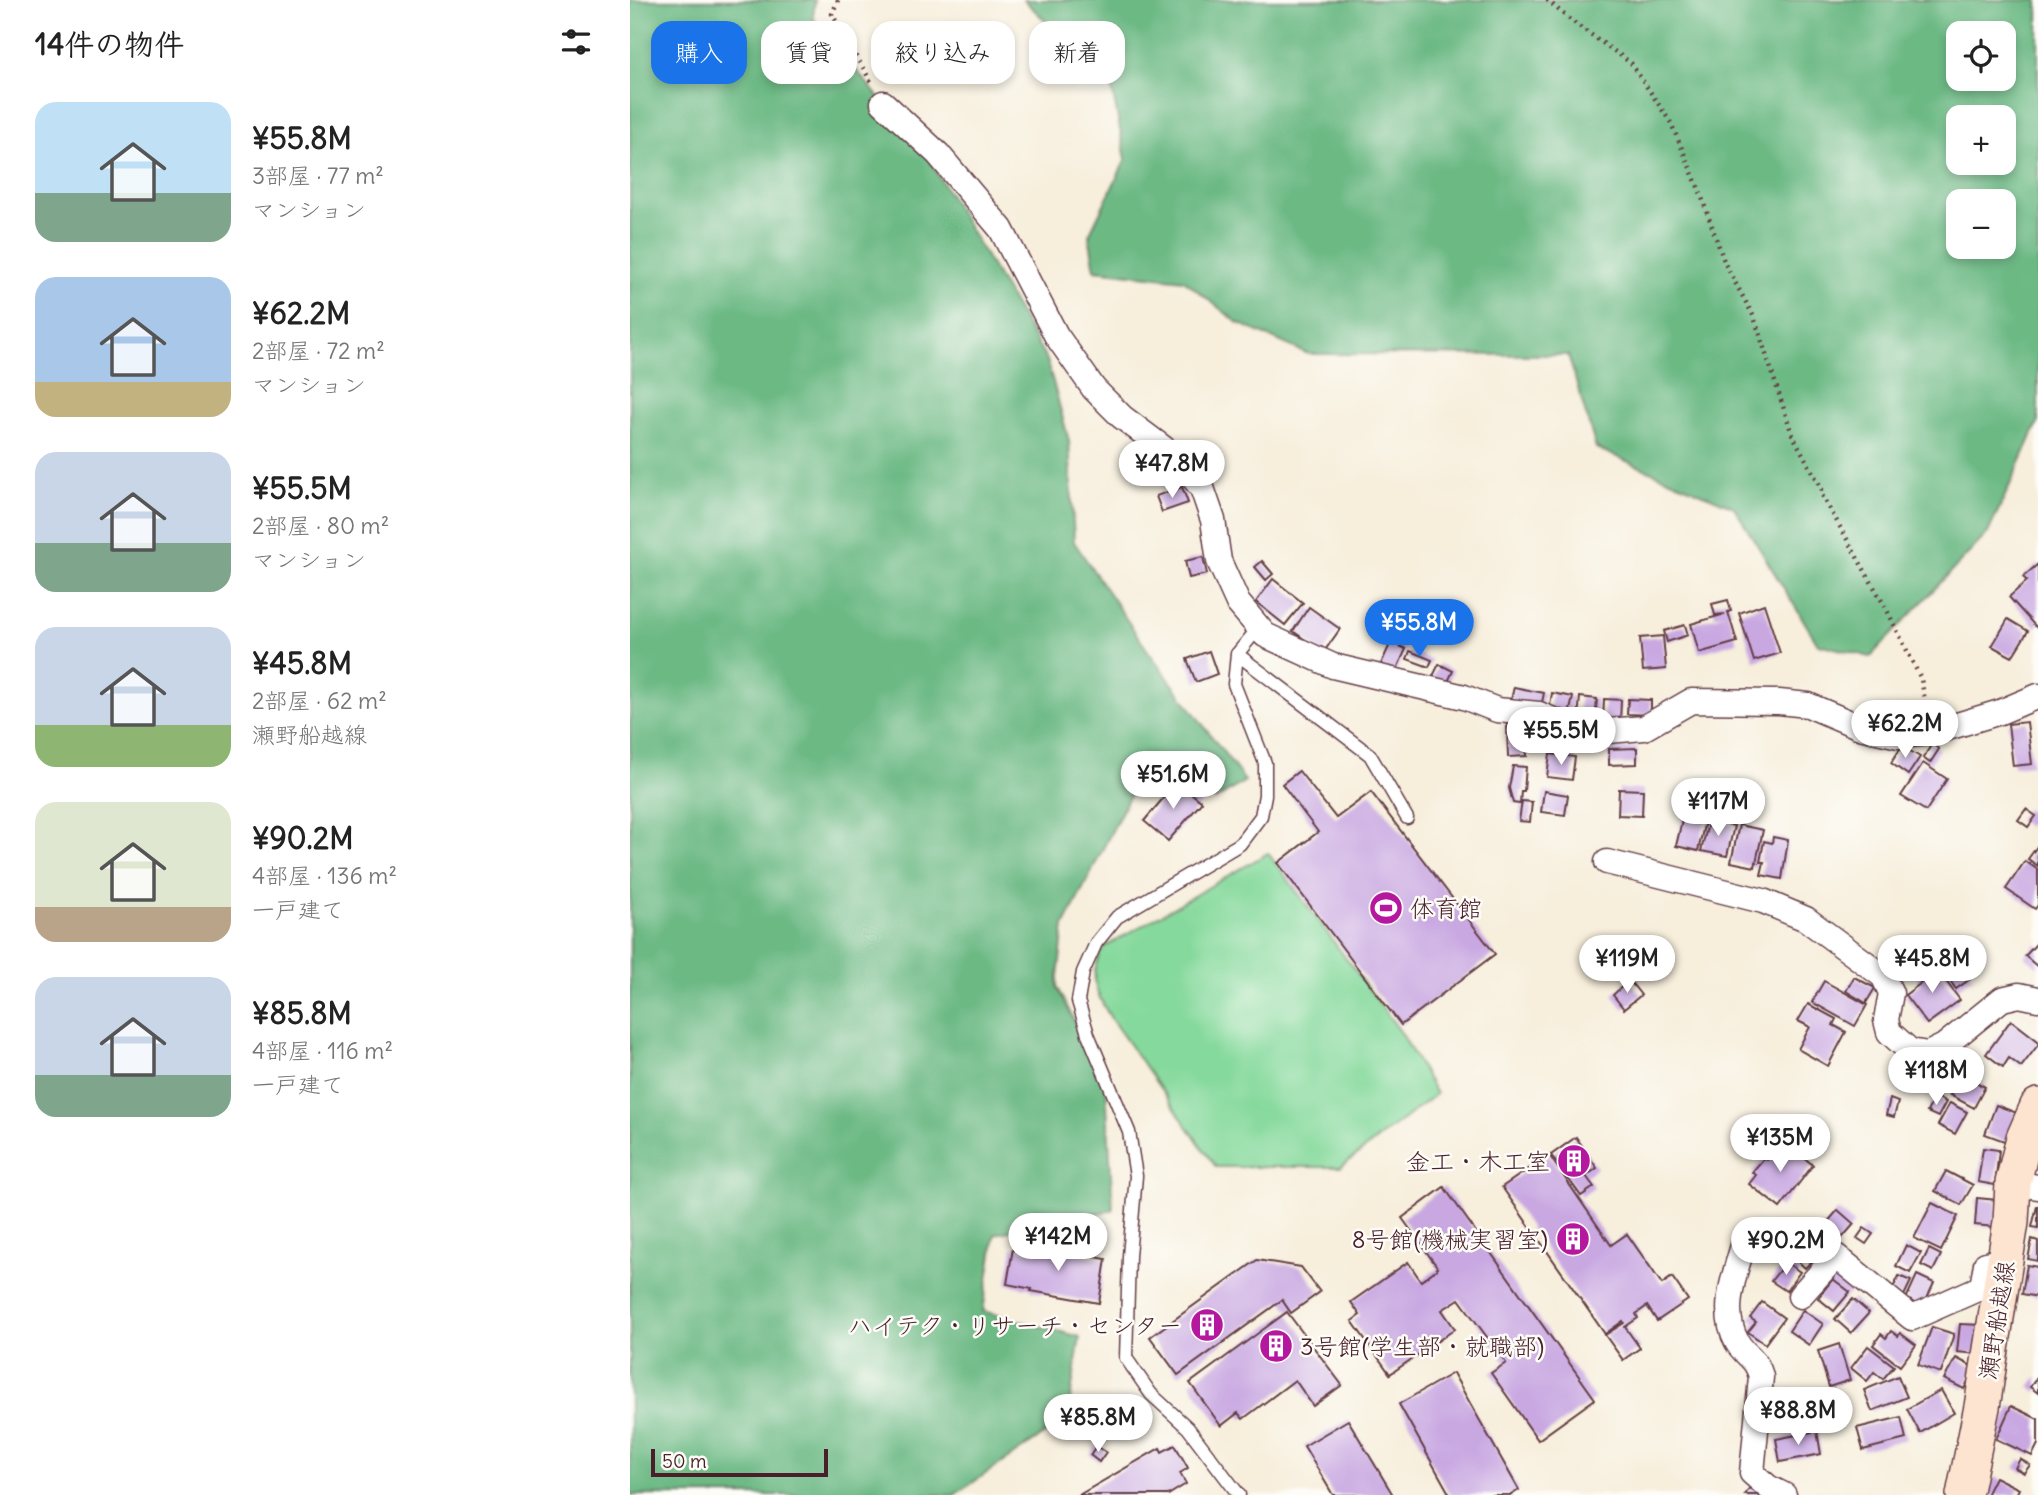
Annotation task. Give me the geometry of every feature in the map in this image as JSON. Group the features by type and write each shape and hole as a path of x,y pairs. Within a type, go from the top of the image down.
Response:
{"main road":[{"name":"瀬野船越線","path":"1964,1495 1982,1407 2011,1222 2026,1185 2024,1138 2038,1106"}],"street":[{"path":"883,103 938,154 1001,229 1056,335 1094,389 1122,417 1178,459 1202,488 1213,520 1219,561 1238,603 1265,635 1334,666 1464,697 1497,710 1539,714 1584,733 1644,728 1691,701 1808,705 1860,727 1899,736 1931,733 2000,712 2038,696"},
{"path":"1607,862 1763,901 1805,919 1883,976 1891,993 1886,1020 1889,1032 1910,1051 1928,1054 1944,1046 2002,999 2019,995 2038,999"},
{"path":"1745,1239 1728,1306 1730,1326 1737,1343 1759,1367 1761,1377 1752,1473 1768,1487 1784,1495"},
{"path":"1800,1296 1836,1256 1912,1318 1982,1287 1986,1264 2005,1260"}],"lane":[{"path":"1239,1495 1188,1428 1151,1394 1126,1358 1129,1256 1136,1176 1129,1132 1088,1034 1078,1001 1083,972 1096,943 1116,917 1240,844 1261,816 1265,795 1265,762 1234,684 1237,654 1251,637"},
{"path":"1237,654 1370,755 1407,818"}],"path":[{"path":"838,0 832,14 883,103"},
{"path":"1547,0 1631,63 1671,122 1726,264 1754,317 1792,433 1822,489 1822,495 1887,610 1921,679 1931,733"}],"green space":[{"path":"630,0 815,0 813,18 815,21 761,21 761,84 857,84 857,71 925,153 1047,360 1069,441 1074,542 1148,651 1245,781 1215,800 1150,755 1064,926 1057,986 1106,1086 1113,1210 995,1234 983,1311 1080,1337 1067,1419 954,1495 630,1495"},
{"path":"1024,0 2038,0 2038,423 1988,533 1870,657 1818,644 1734,507 1596,448 1568,355 1308,354 1238,323 1184,280 1095,270 1089,235 1126,159 1111,84 1125,84 1125,21 1046,21"},
{"path":"1268,853 1402,1034 1436,1094 1341,1167 1216,1167 1112,1020 1096,985 1095,968 1103,948"}],"building":[{"path":"1150,457 1164,466 1157,477 1142,469"},
{"path":"1182,487 1188,503 1162,512 1156,496"},
{"path":"1203,557 1207,574 1189,578 1185,561"},
{"path":"1262,561 1273,574 1266,580 1255,567"},
{"path":"2038,564 2036,627 2009,597 2027,581 2023,577"},
{"path":"1273,579 1303,603 1285,625 1256,602"},
{"path":"1728,600 1731,611 1728,612 1737,642 1699,653 1691,624 1725,614 1715,615 1712,604"},
{"path":"1764,604 1780,653 1754,661 1739,613"},
{"path":"1309,607 1340,629 1323,653 1293,631"},
{"path":"2008,619 2028,631 2012,657 1992,646"},
{"path":"1685,625 1688,635 1667,642 1664,631"},
{"path":"1663,636 1666,669 1643,671 1640,638"},
{"path":"1391,642 1406,649 1394,676 1377,673"},
{"path":"1209,651 1217,674 1196,682 1187,659"},
{"path":"1410,651 1432,660 1429,667 1407,659"},
{"path":"1439,664 1453,671 1446,686 1432,678"},
{"path":"1514,687 1544,693 1541,707 1511,700"},
{"path":"1552,693 1573,697 1569,715 1549,711"},
{"path":"1580,697 1597,699 1595,720 1578,718"},
{"path":"1604,699 1621,700 1620,724 1603,723"},
{"path":"1628,699 1651,700 1651,715 1627,714"},
{"path":"2027,722 2032,764 2013,766 2008,724"},
{"path":"1525,724 1527,756 1508,757 1507,725"},
{"path":"1932,744 1939,749 1930,763 1923,758"},
{"path":"1902,746 1920,757 1908,775 1891,763"},
{"path":"1637,748 1637,764 1609,765 1609,749"},
{"path":"1550,754 1575,757 1572,780 1547,777"},
{"path":"1923,763 1947,779 1926,811 1901,796"},
{"path":"1513,766 1526,767 1520,804 1513,803 1509,788"},
{"name":"体育館","path":"1299,771 1336,818 1371,792 1495,954 1401,1025 1278,863 1318,832 1282,784"},
{"path":"1177,782 1202,802 1168,841 1144,821"},
{"path":"1619,789 1643,790 1642,816 1618,815"},
{"path":"1544,791 1568,795 1565,815 1541,812"},
{"path":"1522,801 1532,802 1530,822 1519,821"},
{"path":"1685,808 1707,813 1698,851 1676,846"},
{"path":"2026,809 2036,816 2028,827 2018,820"},
{"path":"1709,820 1734,826 1727,856 1701,851"},
{"path":"1739,825 1763,830 1755,867 1731,862"},
{"path":"1773,837 1788,840 1782,879 1761,875 1764,862 1760,862 1764,841 1772,843"},
{"path":"2038,845 2038,866 2028,859"},
{"path":"2025,861 2038,870 2038,905 2035,909 2006,889"},
{"path":"1950,945 1973,977 1956,989 1933,957"},
{"path":"2038,945 2038,967 2025,956"},
{"path":"1975,946 1985,960 1973,969 1962,955"},
{"path":"1933,964 1960,1000 1927,1024 1905,995 1921,983 1916,976"},
{"path":"1854,977 1875,988 1866,1003 1846,991"},
{"path":"1629,980 1641,995 1624,1009 1613,995"},
{"path":"1824,981 1867,1005 1855,1026 1812,1002"},
{"path":"1808,1004 1836,1019 1833,1025 1846,1032 1828,1066 1798,1049 1810,1027 1798,1021"},
{"path":"2011,1020 2038,1041 2038,1045 2021,1067 2009,1058 2003,1067 1986,1054"},
{"path":"1941,1065 1958,1075 1949,1093 1931,1084"},
{"path":"1961,1074 1985,1087 1974,1108 1950,1095"},
{"path":"1935,1096 1946,1102 1938,1117 1927,1112"},
{"path":"1890,1099 1898,1102 1894,1117 1886,1115"},
{"path":"1950,1103 1967,1112 1955,1134 1938,1125"},
{"path":"1996,1105 2017,1113 2007,1142 1985,1134"},
{"name":"金工・木工室","path":"1576,1137 1597,1168 1586,1176 1594,1187 1581,1196 1551,1155"},
{"path":"1783,1141 1813,1165 1780,1208 1749,1184 1756,1175 1752,1172 1764,1158 1767,1160"},
{"path":"1983,1148 1999,1150 1995,1185 1978,1182"},
{"name":"8号館(機械実習室)","path":"1549,1155 1611,1245 1627,1234 1662,1284 1672,1277 1688,1300 1657,1321 1647,1306 1636,1314 1638,1318 1625,1327 1640,1348 1623,1360 1605,1335 1624,1323 1623,1321 1605,1334 1502,1187"},
{"path":"1946,1171 1973,1185 1961,1205 1935,1191"},
{"path":"1444,1187 1595,1399 1538,1440 1491,1373 1506,1363 1459,1299 1442,1310 1455,1329 1390,1374 1352,1321 1360,1315 1351,1302 1408,1262 1421,1281 1438,1268 1402,1218"},
{"path":"1977,1198 1997,1200 1995,1227 1975,1225"},
{"path":"1932,1203 1958,1216 1941,1251 1914,1238"},
{"path":"2038,1206 2038,1228 2032,1227"},
{"path":"1838,1210 1854,1224 1835,1246 1819,1232"},
{"path":"1864,1228 1873,1234 1866,1244 1857,1238"},
{"path":"1805,1230 1824,1249 1805,1268 1786,1250"},
{"path":"2032,1239 2038,1241 2038,1261 2028,1259"},
{"path":"1906,1245 1921,1253 1910,1273 1896,1266"},
{"path":"1038,1247 1106,1259 1099,1303 1007,1284 1013,1248 1038,1252"},
{"path":"1929,1249 1941,1255 1933,1271 1921,1265"},
{"name":"ハイテク・リサーチ・センター","path":"1257,1260 1301,1267 1320,1292 1291,1313 1282,1300 1178,1375 1150,1337"},
{"path":"1786,1262 1800,1272 1786,1291 1771,1281"},
{"path":"2027,1265 2038,1267 2038,1297 2022,1294"},
{"path":"1917,1275 1934,1283 1923,1307 1906,1299"},
{"path":"1899,1276 1911,1281 1903,1298 1891,1292"},
{"path":"1833,1279 1850,1292 1834,1311 1818,1298"},
{"path":"1853,1299 1869,1313 1851,1333 1835,1319"},
{"path":"1762,1302 1784,1318 1765,1344 1748,1332 1756,1322 1750,1318"},
{"path":"1803,1310 1823,1324 1809,1345 1789,1331"},
{"name":"3号館(学生部・就職部)","path":"1287,1312 1342,1385 1313,1406 1295,1380 1243,1419 1238,1413 1221,1426 1190,1383"},
{"path":"1960,1324 1981,1325 1978,1354 1957,1352"},
{"path":"1932,1327 1954,1334 1941,1373 1918,1365"},
{"path":"1891,1331 1898,1336 1900,1333 1916,1345 1900,1366 1873,1345 1881,1334 1886,1338"},
{"path":"1839,1344 1850,1380 1829,1387 1818,1351"},
{"path":"1868,1346 1894,1366 1883,1379 1874,1372 1867,1381 1851,1368"},
{"path":"1956,1358 1975,1368 1964,1389 1944,1379"},
{"path":"1453,1373 1519,1490 1511,1495 1450,1495 1399,1404"},
{"path":"1898,1376 1907,1397 1872,1411 1864,1390"},
{"path":"2038,1376 2038,1393 2030,1387"},
{"path":"1941,1390 1954,1413 1920,1433 1907,1409"},
{"path":"1819,1403 1822,1423 1785,1429 1782,1408"},
{"path":"2011,1406 2038,1419 2038,1444 2032,1456 1996,1439"},
{"path":"1901,1417 1906,1439 1863,1450 1857,1428"},
{"path":"1348,1420 1393,1495 1333,1495 1304,1446"},
{"path":"1817,1431 1821,1454 1780,1462 1776,1439"},
{"path":"1175,1445 1188,1468 1180,1473 1186,1484 1168,1495 1079,1495 1160,1448 1162,1452"},
{"path":"1096,1446 1106,1452 1099,1462 1090,1455"},
{"path":"2020,1459 2030,1465 2024,1473 2015,1468"},
{"path":"1995,1477 2019,1489 2016,1495 1986,1495"},
{"path":"1753,1483 1771,1495 1745,1495"}],"place":[{"name":"体育館","path":"1386,908"},
{"name":"金工・木工室","path":"1574,1161"},
{"name":"8号館(機械実習室)","path":"1573,1239"},
{"name":"ハイテク・リサーチ・センター","path":"1207,1325"},
{"name":"3号館(学生部・就職部)","path":"1276,1346"}]}
